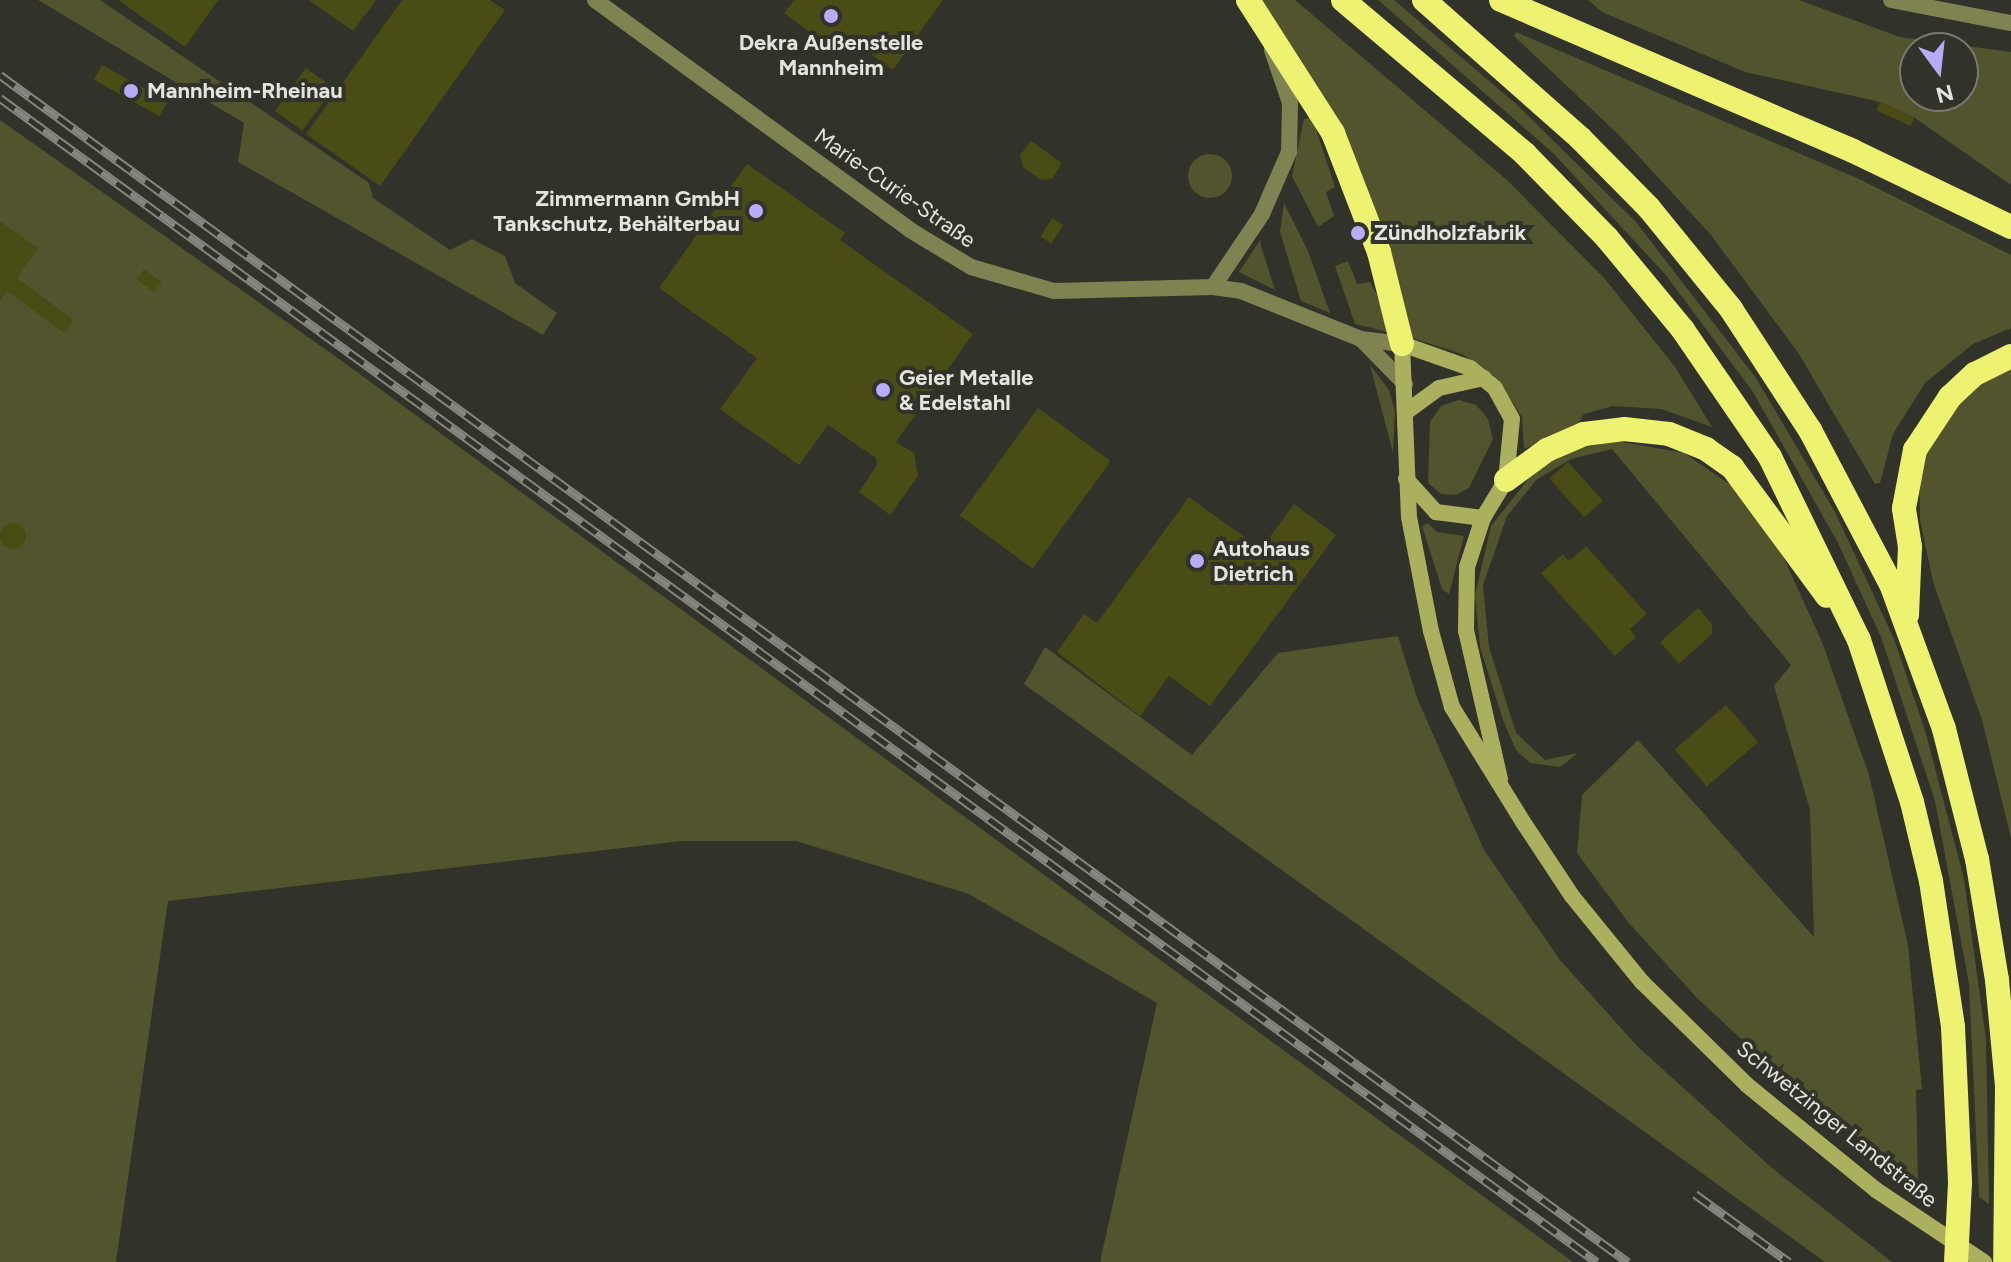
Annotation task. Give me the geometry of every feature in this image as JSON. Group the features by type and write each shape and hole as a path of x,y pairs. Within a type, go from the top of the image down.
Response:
{"highway":[{"path":"1343,0 1525,154 1607,238 1683,330 1770,457 1859,640 1888,720 1931,881 1953,1027 1960,1183 1956,1262"},
{"path":"1424,0 1580,138 1649,208 1731,309 1862,521 1906,621 1944,729 1977,859 1997,980 2007,1085 2008,1217 2005,1262"},
{"path":"1501,0 1866,157 2011,227"},
{"path":"1255,9 1325,120 1356,185 1386,272 1402,344"},
{"path":"1906,621 1910,547 1904,508 1915,450 1950,397 1975,374 2011,356"},
{"path":"1506,480 1547,450 1584,434 1624,429 1669,434 1706,449 1753,489 1859,640"}],"main road":[{"path":"1402,344 1456,360 1484,378 1512,419 1506,480"},
{"name":"Schwetzinger Landstraße","path":"1402,344 1406,479 1414,551 1452,707 1572,896 1642,982 1747,1085 1876,1190 1984,1262"},
{"path":"1406,412 1439,388 1484,378"},
{"path":"1406,479 1436,512 1483,518"},
{"name":"Schwetzinger Landstraße","path":"1500,779 1466,631 1467,567 1483,518 1506,480"}],"street":[{"name":"Marie-Curie-Straße","path":"595,0 910,230 971,267 1054,291 1213,287 1241,291 1361,339 1402,344"},
{"path":"1891,0 2011,23"},
{"path":"1213,287 1262,214 1289,152 1290,103 1255,9"},
{"name":"Marie-Curie-Straße","path":"1361,339 1405,384"}],"green space":[{"path":"38,0 100,0 369,183 373,198 450,250 472,239 505,256 515,283 557,313 543,335 238,162 244,123"},
{"path":"1258,0 1295,0 1508,181 1605,279 1675,367 1712,427 1661,409 1613,406 1584,414 1575,428 1524,449 1522,417 1499,381 1462,354 1412,338 1331,110"},
{"path":"1378,0 1394,0 1515,103 1636,222 1756,378 1835,512 1894,639 1925,730 1964,879 1986,1040 1989,1204 1979,1197 1969,984 1935,801 1881,637 1838,543 1753,392 1665,274 1553,153"},
{"path":"1588,0 1799,0 1899,37 1899,111 1880,102 1745,72 1602,12"},
{"path":"1516,32 1859,179 2011,255 2011,328 1973,344 1925,383 1893,434 1880,483 1875,484 1799,354 1711,235 1619,135 1514,36"},
{"path":"1979,48 2011,52 2011,185 1902,112 1979,112"},
{"path":"1312,117 1335,187 1326,192 1334,216 1318,227 1292,176 1304,119"},
{"path":"0,120 335,356 1573,1262 1100,1262 1157,1003 969,894 796,841 682,841 168,901 116,1262 0,1262"},
{"path":"1210,154 1225,161 1232,176 1225,191 1210,198 1195,191 1188,176 1195,161"},
{"path":"1284,203 1308,251 1330,313 1301,301 1280,232"},
{"path":"1260,240 1261,246 1275,290 1239,272"},
{"path":"1348,261 1357,284 1370,282 1388,332 1355,324 1335,266"},
{"path":"1370,365 1389,390 1395,411 1393,453"},
{"path":"2011,366 2011,838 1982,720 1933,582 1920,520 1919,466 1942,421 1979,385"},
{"path":"1459,400 1476,405 1488,419 1493,439 1469,488 1456,495 1441,494 1428,483 1430,422 1441,406"},
{"path":"1617,441 1684,453 1741,492 1776,541 1822,642 1869,775 1908,945 1922,1089 1916,1090 1918,1184 1792,1086 1697,998 1628,922 1577,853 1582,795 1638,740 1814,937 1810,810 1774,686 1791,665 1612,449 1571,459 1536,480 1507,516 1483,585 1489,647 1516,733 1545,760 1578,753 1560,767 1530,763 1516,750 1503,720 1480,647 1475,595 1491,526 1534,472 1573,449"},
{"path":"1428,523 1437,532 1464,536 1449,594 1442,589 1422,526"},
{"path":"1398,636 1417,698 1484,850 1560,960 1637,1046 1772,1168 1892,1262 1825,1262 1024,684 1045,647 1192,755 1278,653"}],"building":[{"path":"118,0 218,0 185,47"},
{"path":"309,0 376,0 353,31"},
{"path":"402,0 490,0 505,10 380,186 306,134"},
{"path":"794,0 943,0 893,70 849,39 840,53 819,39 784,13"},
{"name":"Mannheim-Rheinau","path":"102,65 168,101 159,116 94,80"},
{"path":"306,68 334,88 302,131 275,111"},
{"path":"1880,102 1914,118 1911,126 1876,110"},
{"path":"1031,141 1062,163 1052,179 1041,180 1023,167 1020,155"},
{"path":"747,164 845,233 840,240 973,334 896,442 914,453 918,476 890,515 859,492 877,465 876,458 828,425 799,465 720,409 757,358 659,288"},
{"path":"1052,218 1063,225 1051,244 1040,237"},
{"path":"0,221 38,248 17,278 74,320 64,333 7,291 0,301"},
{"path":"144,269 162,282 154,292 136,280"},
{"path":"1038,408 1111,461 1033,568 960,516"},
{"path":"1568,462 1603,501 1584,517 1549,479"},
{"path":"1189,497 1261,549 1294,504 1336,535 1210,706 1169,676 1140,716 1057,652 1084,614 1097,623"},
{"path":"13,523 22,527 26,536 22,545 13,549 4,545 0,536 4,527"},
{"path":"1586,546 1647,614 1630,629 1636,637 1615,656 1541,573 1563,554 1569,561"},
{"path":"1698,608 1712,624 1712,634 1679,664 1660,642"},
{"path":"1726,705 1758,742 1707,787 1675,750"}],"railway":[{"path":"0,75 1628,1262"},
{"path":"0,98 1597,1262"},
{"path":"1695,1194 1789,1262"}],"place":[{"name":"Dekra Außenstelle Mannheim","path":"831,16"},
{"name":"Mannheim-Rheinau","path":"131,91"},
{"name":"Zimmermann GmbH Tankschutz, Behälterbau","path":"756,211"},
{"name":"Zündholzfabrik","path":"1358,233"},
{"name":"Geier Metalle & Edelstahl","path":"883,390"},
{"name":"Autohaus Dietrich","path":"1197,561"}]}
